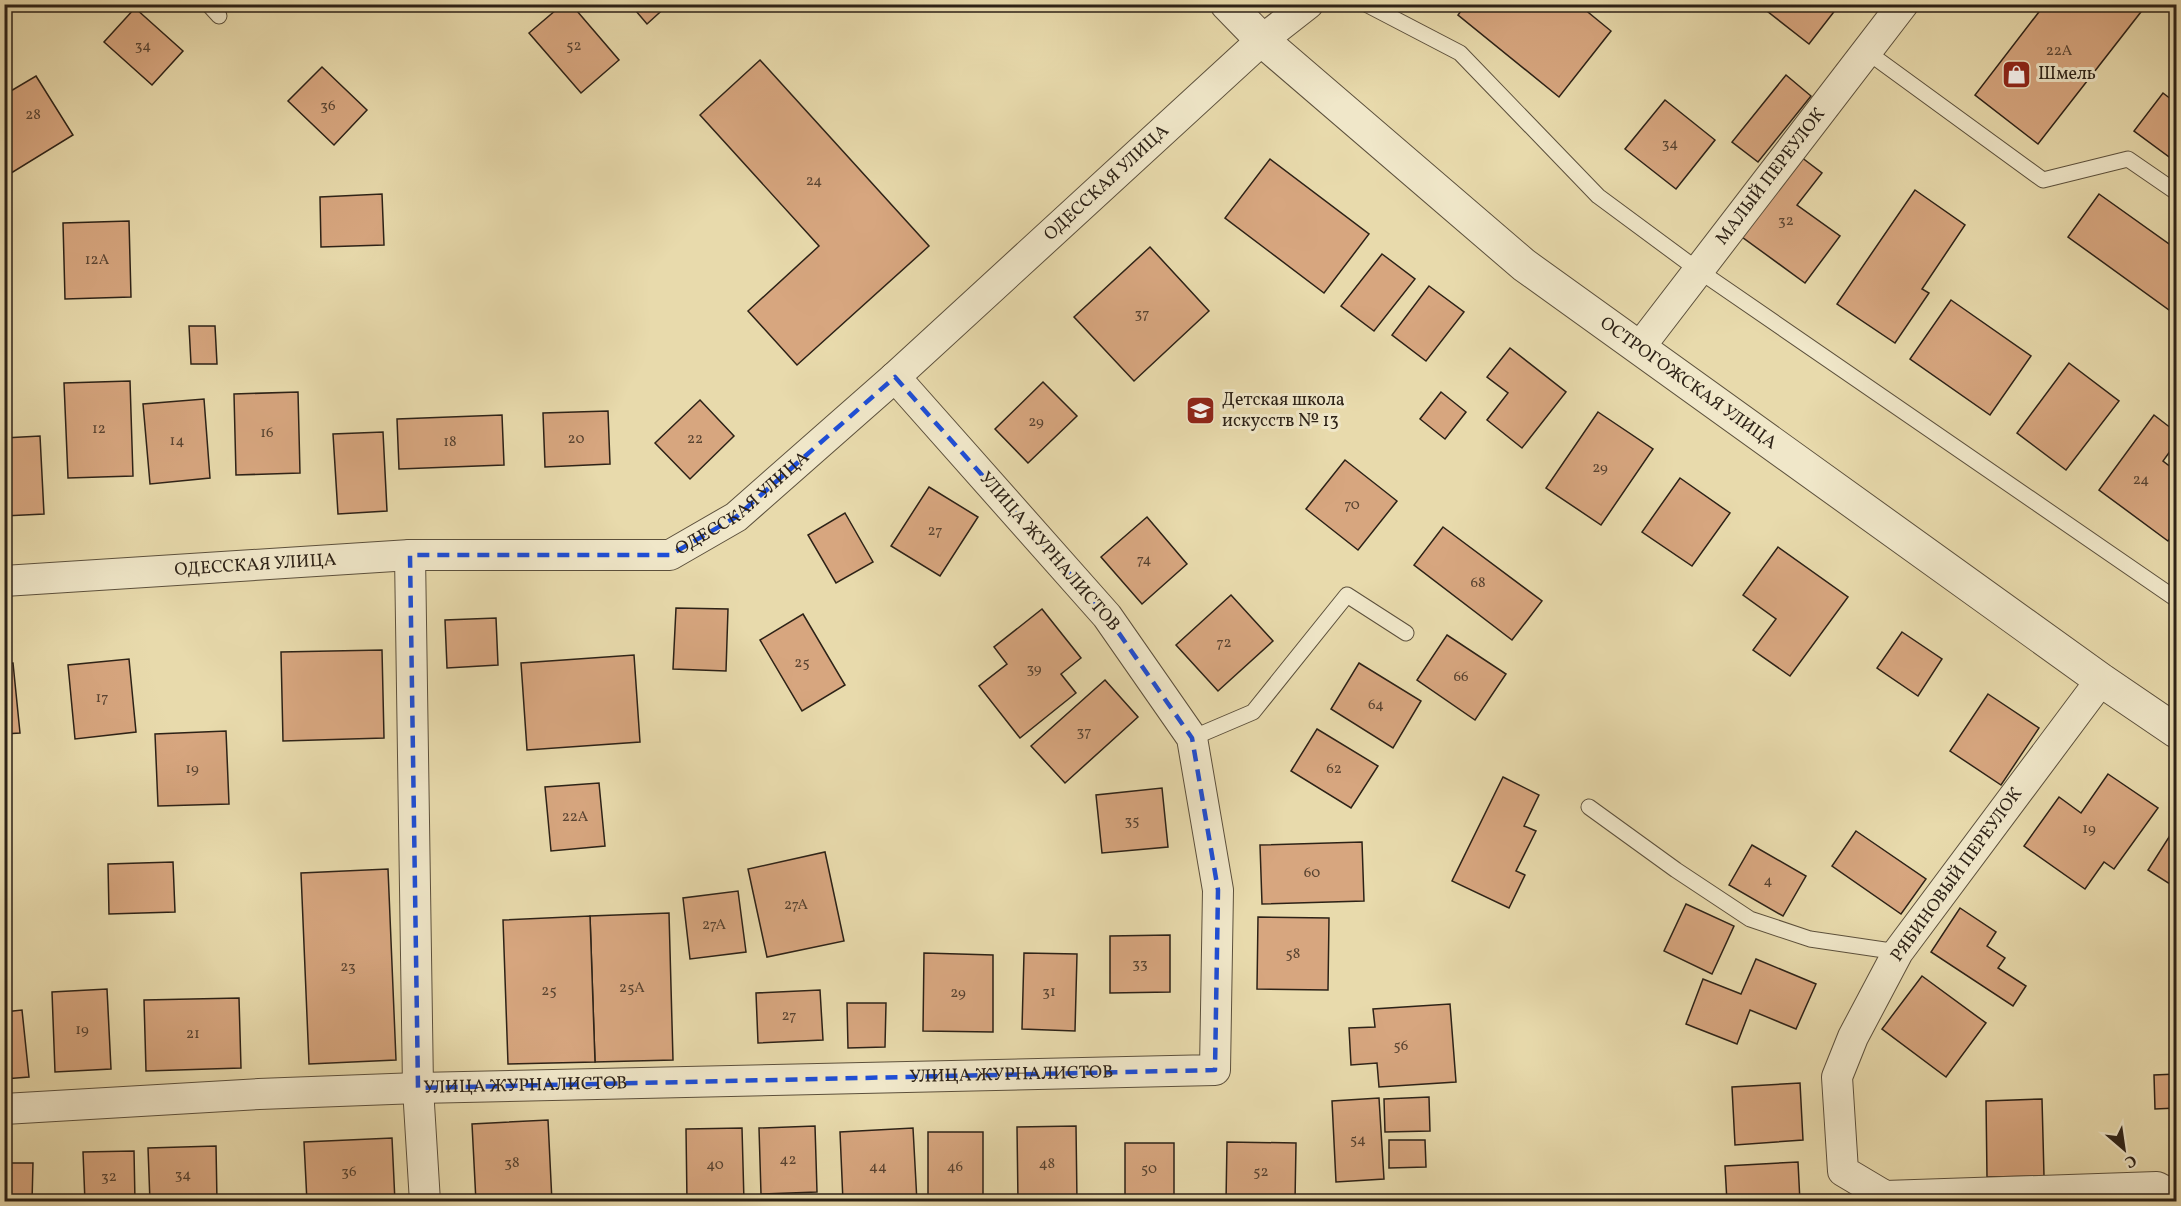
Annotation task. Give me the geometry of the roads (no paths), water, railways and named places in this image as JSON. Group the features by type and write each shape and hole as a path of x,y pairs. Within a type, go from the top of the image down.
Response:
{"street":[{"name":"ОСТРОГОЖСКАЯ УЛИЦА","path":"1227,4 1262,40 1524,265 2101,680 2176,730"},
{"name":"ОДЕССКАЯ УЛИЦА","path":"4,581 410,555 670,555 736,517 895,376 1262,40 1308,4"},
{"name":"МАЛЫЙ ПЕРЕУЛОК","path":"1639,348 1903,4"},
{"name":"УЛИЦА ЖУРНАЛИСТОВ","path":"4,1109 259,1094 418,1088 1215,1071 1218,890 1192,738 1107,616 895,376"},
{"path":"410,555 418,1088 425,1202"},
{"name":"РЯБИНОВЫЙ ПЕРЕУЛОК","path":"2101,680 1898,952 1853,1037 1837,1077 1843,1171 1885,1196 2157,1187 2176,1197"}],"lane":[{"path":"1366,4 1460,53 1598,196 1698,270 2176,599"},
{"path":"1866,51 2043,180 2128,159 2176,192"},
{"path":"1192,738 1253,712 1347,595 1406,633"},
{"path":"1589,807 1676,870 1750,919 1810,939 1898,952"}],"place":[{"name":"Шмель","path":"2017,74"},
{"name":"Детская школа искусств № 13","path":"1201,410"}]}
